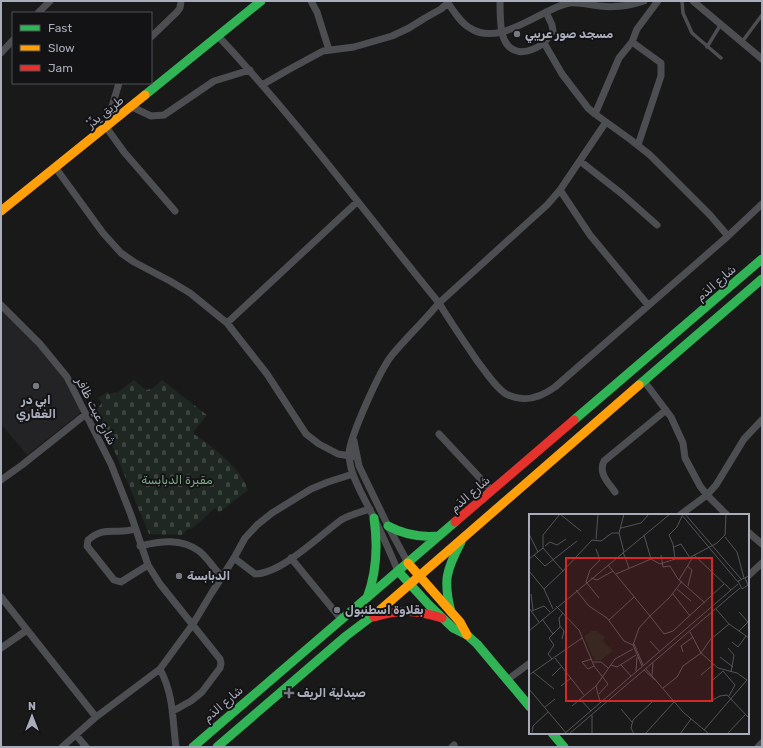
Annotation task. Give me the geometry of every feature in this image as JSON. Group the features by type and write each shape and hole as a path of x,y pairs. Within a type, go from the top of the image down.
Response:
{"main road":[{"name":"طريق يِدِّرْ","path":"1,211 261,1"},
{"name":"شارع الدَم","path":"193,747 257,690 342,620 398,570 762,259"},
{"path":"217,747 346,636 410,584 762,279"},
{"path":"367,598 376,561 376,530 374,518"},
{"path":"388,526 410,537 422,538 439,536"},
{"path":"451,612 446,594 446,574 448,565 465,535"},
{"path":"408,563 460,622 467,635 485,653 529,706"},
{"path":"398,570 442,618 453,628 467,635"},
{"path":"370,618 403,610 424,612 442,618"},
{"path":"553,734 564,747"}],"street":[{"path":"39,12 50,1"},
{"path":"152,36 177,12 180,8 181,1"},
{"path":"311,1 317,12 329,50"},
{"path":"500,1 502,32 505,41 510,48 518,52 529,51 544,43 553,31 546,12"},
{"path":"262,85 323,51 354,47 392,36 441,9 448,2 458,16 470,28 481,33 502,32 570,2 611,7 632,5 644,1"},
{"path":"595,114 619,58 632,42 638,29 658,1"},
{"path":"693,1 762,59"},
{"path":"218,36 250,70 397,250 439,303 489,376 501,390 512,396 525,399 542,395 555,387 728,236 762,204"},
{"path":"1,53 12,41"},
{"path":"632,42 661,63 661,76 638,145"},
{"path":"544,43 562,74 588,108 638,145 677,182 728,236"},
{"path":"130,106 151,116 164,115 214,81 250,70"},
{"path":"119,84 106,127 124,152 175,211"},
{"path":"398,570 353,474 353,437 376,384 391,357 439,303 547,205 560,190 606,122"},
{"path":"580,161 622,194 657,225"},
{"path":"55,167 103,233 120,253 190,293 227,323 267,374 306,434 319,444 338,454 353,457"},
{"path":"560,190 590,235 648,305"},
{"path":"227,323 357,202"},
{"name":"شارع عيت ظافر","path":"1,305 40,344 67,377 111,464 148,565 160,584 217,654 221,665 217,674 202,692 191,701 173,711"},
{"path":"644,381 666,410 678,431 683,443 685,458 688,465 707,495 726,514"},
{"path":"615,492 603,475 602,466 604,461 666,410"},
{"path":"1,480 86,414"},
{"path":"681,514 707,495 723,474 744,439 762,420"},
{"path":"439,434 492,490"},
{"path":"353,457 408,563"},
{"path":"62,747 96,717 160,669 193,624 250,532 272,513 311,489 353,474"},
{"path":"234,558 252,573 260,574 269,572 279,567 310,545 341,520 370,509"},
{"path":"135,529 130,531 103,532 88,540 87,546 114,580 119,582 148,565"},
{"path":"749,533 762,544"},
{"path":"140,546 166,541 184,543 200,552 222,577"},
{"path":"291,558 342,620"},
{"path":"749,575 762,564"},
{"path":"1,597 96,717"},
{"path":"1,648 27,630"},
{"path":"508,680 529,664"},
{"path":"160,669 170,693 176,747"},
{"path":"76,735 86,747"},
{"path":"758,747 762,743"}],"lane":[{"path":"682,1 683,13 692,33 721,58"},
{"path":"742,42 762,15"},
{"path":"707,47 721,24"}],"shaded area":[{"name":"ابي در الغفاري","path":"1,307 64,374 81,407 79,414 27,455 1,424"}],"green space":[{"name":"مقبرة الدبابسة","path":"134,380 146,390 153,388 162,380 207,415 194,431 194,434 217,451 233,466 245,482 248,490 219,513 215,508 192,529 189,528 182,535 149,534 97,409 102,403 98,398 107,392 111,394 114,392 117,393"}],"traffic: fast":[{"path":"145,95 261,1"},
{"path":"574,420 762,259"},
{"path":"639,385 762,279"},
{"path":"367,598 373,578 376,559 374,518"},
{"path":"193,747 455,522"},
{"path":"388,526 400,532 413,535 425,537 439,536"},
{"path":"451,612 447,592 447,576 452,560 461,542"},
{"path":"398,571 429,605 453,628 467,635 477,644 529,706"},
{"path":"217,747 346,636 379,611"},
{"path":"553,734 564,747"}],"traffic: slow":[{"path":"1,211 145,95"},
{"path":"379,611 639,385"},
{"path":"408,563 460,622 467,635"}],"traffic: jam":[{"path":"455,522 574,420"},
{"path":"374,617 383,614 416,612 442,618"}],"place":[{"name":"مسجد صور عريبي","path":"517,34"},
{"name":"ابي در الغفاري","path":"36,386"},
{"name":"الدبابسة","path":"179,576"},
{"name":"بقلاوة اسطنبول","path":"337,610"},
{"name":"صيدلية الريف","path":"289,693"}]}
